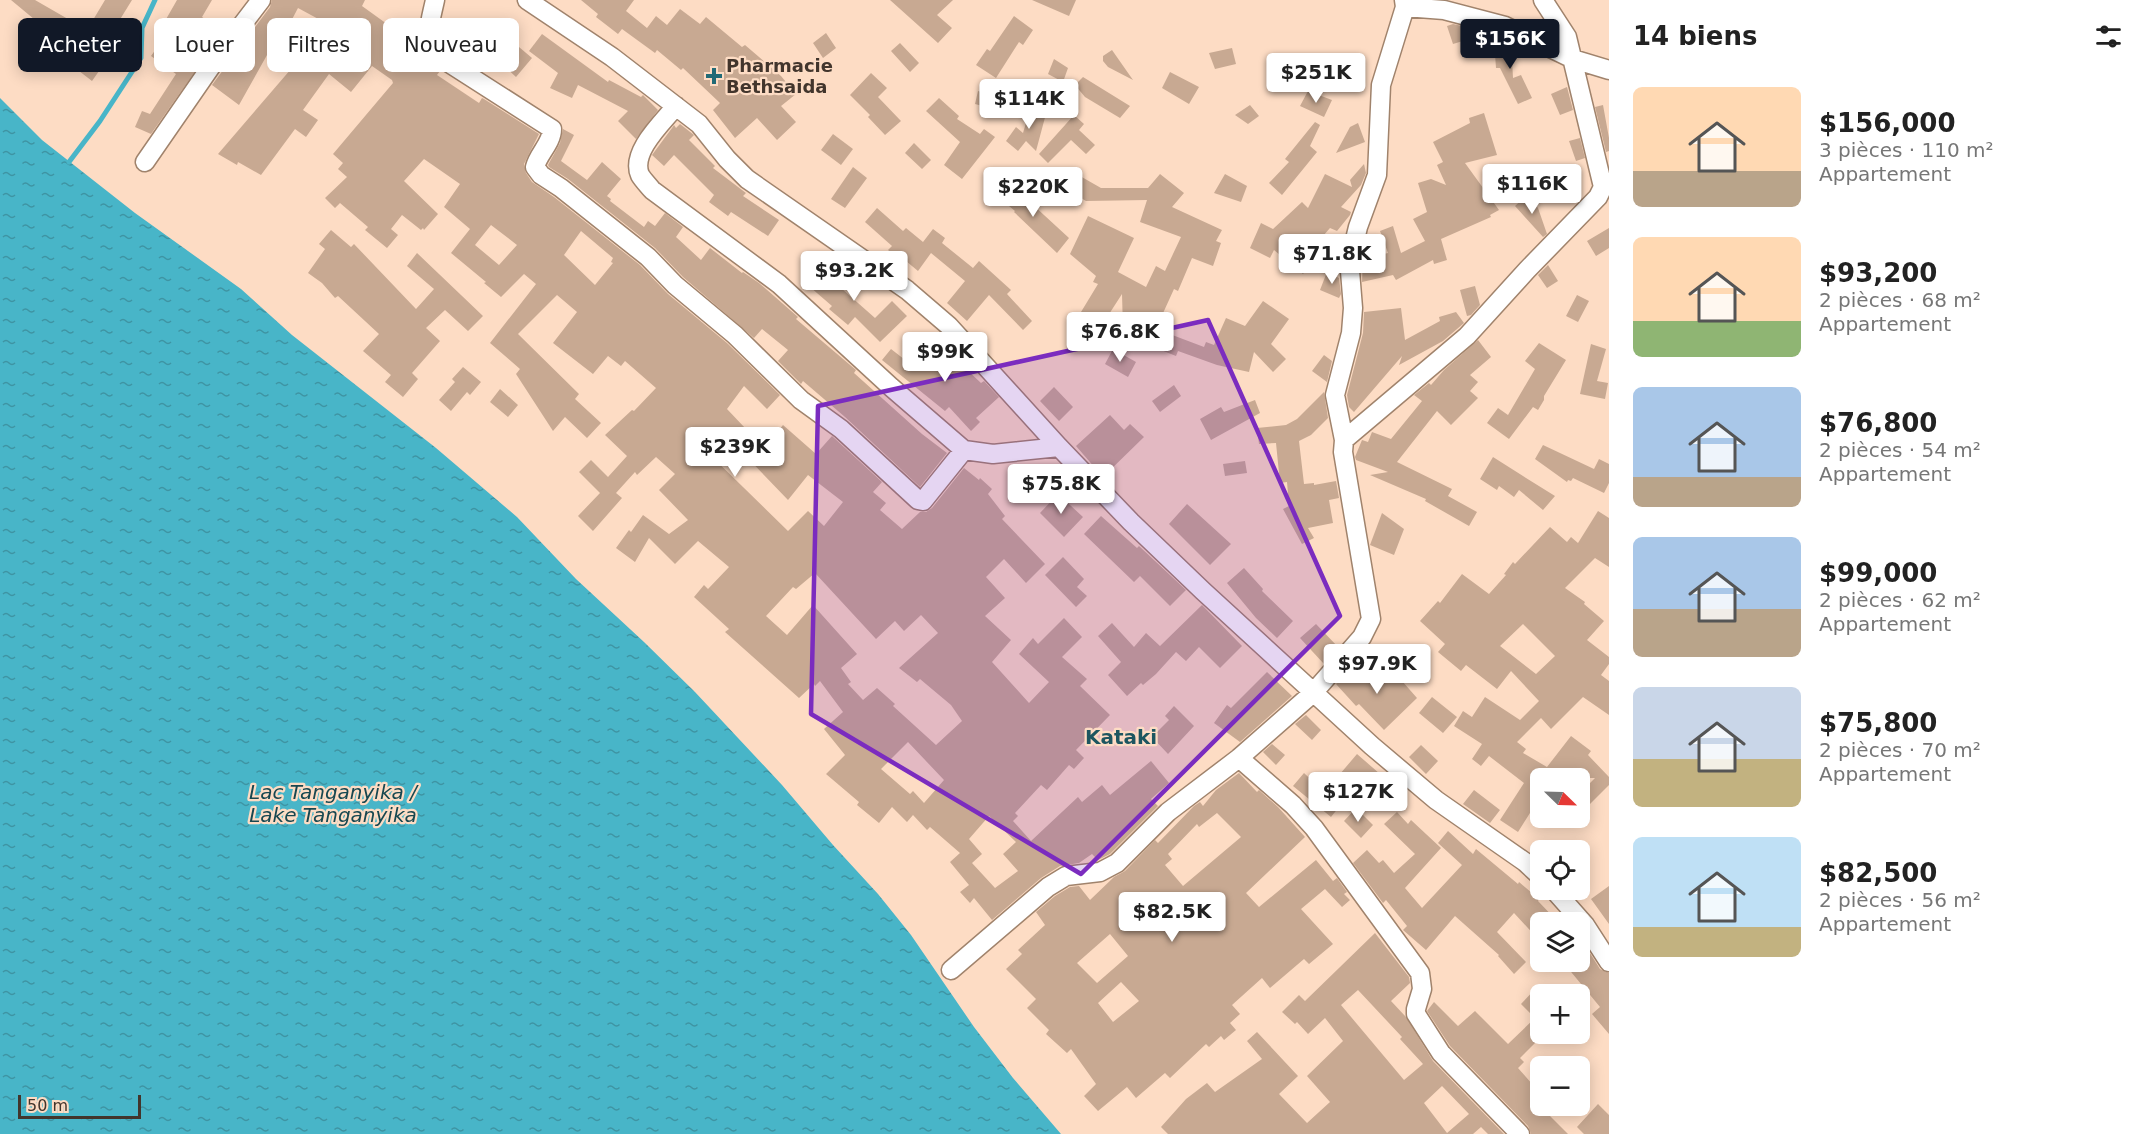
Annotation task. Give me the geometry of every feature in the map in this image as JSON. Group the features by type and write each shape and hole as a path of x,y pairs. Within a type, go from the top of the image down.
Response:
{"street":[{"path":"146,162 219,55 261,0"},
{"path":"435,0 429,33 430,43 438,56 552,129 552,135 537,159 535,167 541,175 561,188 648,257 675,285 735,335 801,400 841,429 903,488 922,501 964,450"},
{"path":"527,0 612,57 676,106 699,124 727,159 747,179 907,290 949,326 1131,522 1313,693 1372,747 1436,800 1530,867"},
{"path":"1344,440 1467,336 1598,197 1603,187 1567,37 1543,0"},
{"path":"951,970 1048,887 1066,876 1100,872 1117,863 1168,812 1239,758 1313,693 1362,638 1371,619 1335,395 1351,333 1353,308 1350,271 1353,252 1377,175 1381,85 1404,3 1444,10 1505,26 1573,59 1609,70"},
{"path":"676,106 640,152 639,173 652,190 779,284 891,387 964,450 993,454 1059,447"},
{"path":"1239,758 1293,805 1314,828 1360,889 1420,973 1422,989 1416,1014 1441,1053 1520,1134"},
{"path":"1563,900 1585,925 1609,962"}],"highlighted area":[{"path":"1208,320 1340,616 1081,874 811,714 818,406"}],"water":[{"name":"Lac Tanganyika / Lake Tanganyika","path":"0,98 42,140 135,213 241,289 292,335 436,448 517,517 576,579 695,692 782,785 911,935 974,1027 1013,1078 1061,1134 0,1134"}],"building":[{"path":"11,0 35,0 66,18 33,18"},
{"path":"105,0 132,0 121,18 94,18"},
{"path":"177,0 212,0 203,18 167,18"},
{"path":"272,0 365,0 362,6 383,21 383,72 439,72 437,75 479,103 482,98 484,99 539,134 524,164 526,173 532,182 640,265 668,294 727,343 780,395 767,409 744,386 727,409 764,448 783,425 816,454 832,436 882,482 873,492 886,503 880,510 902,529 920,512 926,512 932,508 964,468 979,480 980,478 992,489 988,494 1005,516 1002,519 1045,564 1026,583 1004,559 986,577 1005,598 985,616 1011,640 992,662 1029,703 1049,682 1019,654 1033,638 1038,644 1064,618 1082,637 1062,657 1087,679 1080,686 1110,715 1076,750 1084,758 1074,769 1069,765 1047,790 1041,785 1015,813 1018,816 1013,821 1031,841 1078,797 1082,802 1102,785 1110,795 1151,761 1169,783 1151,799 1158,806 1110,854 1098,860 1092,854 1079,863 1060,866 1041,878 992,920 974,898 970,903 960,892 969,885 950,862 960,853 930,827 927,830 913,815 907,822 892,807 879,823 857,805 859,802 826,774 845,755 824,729 843,712 820,681 799,698 725,632 729,629 694,597 704,585 708,589 729,567 698,541 675,564 649,538 635,562 616,548 643,515 669,534 688,520 659,490 675,474 656,457 637,475 635,472 616,493 622,498 593,531 578,516 600,493 579,472 591,460 608,477 627,456 605,435 632,410 634,411 656,388 625,361 621,366 608,356 593,374 553,343 577,312 557,295 518,334 579,394 575,399 601,423 587,438 565,417 553,431 516,374 520,369 490,343 536,284 524,274 501,297 451,253 470,229 444,207 460,184 424,159 404,181 438,214 424,230 402,215 391,229 398,235 387,248 365,230 368,227 340,203 335,208 325,198 347,177 338,169 343,163 333,154 393,83 392,80 371,67 371,18 316,18 298,8 293,18 267,18 267,55 239,105 212,85 222,72 255,72 255,27 270,7","holes":["491,225 517,245 499,265 475,245","581,231 613,258 611,262 613,263 595,285 564,255","718,427 788,500 808,475 843,502 824,526 808,511 788,531 701,446","815,573 876,639 895,621 904,631 921,615 938,633 899,668 917,682 920,679 951,705 962,721 936,745 893,706 895,704 877,688 863,700 848,684 851,682 841,668 857,654 813,605 787,635 766,616 793,587 796,589","908,742 944,780 924,803 913,791 910,794 881,769","989,816 1016,842 1003,854 1018,871 995,888 972,863 982,854 969,839"]},
{"path":"581,0 634,0 626,11 647,28 656,16 667,25 680,9 700,24 706,17 742,47 745,45 781,76 796,94 781,106 796,122 777,140 757,118 735,138 713,110 720,103 683,68 681,70 657,50 655,53 622,29 618,34 596,17 598,14"},
{"path":"890,0 953,0 937,15 952,28 938,43"},
{"path":"1032,0 1076,0 1069,16"},
{"path":"1014,16 1033,30 1023,45 1019,42 996,78 976,65 987,49 990,51"},
{"path":"1453,24 1462,26 1466,40 1453,44 1447,26"},
{"path":"826,33 836,48 823,58 813,43"},
{"path":"542,34 608,82 609,80 641,97 643,95 658,110 636,139 618,121 628,111 578,85 572,98 550,88 558,73 529,51"},
{"path":"1494,40 1511,41 1513,78 1521,75 1532,98 1518,104 1500,68 1496,68"},
{"path":"900,43 919,63 910,72 891,51"},
{"path":"519,47 532,58 516,77 511,72 519,72"},
{"path":"1232,48 1236,64 1215,69 1209,53"},
{"path":"1112,50 1133,80 1108,67 1103,61 1103,56"},
{"path":"1054,59 1068,68 1063,82 1048,74"},
{"path":"80,72 98,72 92,81"},
{"path":"173,72 195,72 151,134 135,127 142,111 150,114 176,74"},
{"path":"288,72 367,72 351,92 329,74 303,110 318,120 306,137 295,129 261,175 218,154"},
{"path":"1170,72 1199,87 1189,104 1162,88"},
{"path":"871,73 887,88 878,97 901,121 885,135 868,117 870,115 850,95"},
{"path":"1083,77 1130,106 1120,118 1085,97 1075,85"},
{"path":"1567,87 1573,110 1560,115 1551,94"},
{"path":"978,91 997,97 994,109 975,104"},
{"path":"1308,91 1332,100 1324,117 1300,106"},
{"path":"939,98 959,116 957,119 980,134 984,129 995,137 962,179 944,165 960,142 926,111"},
{"path":"1250,105 1259,116 1248,124 1235,115"},
{"path":"1603,105 1609,138 1609,151 1606,152 1595,107"},
{"path":"1031,106 1047,110 1036,151 1026,141 1018,151 1006,141 1016,127 1023,133"},
{"path":"1484,113 1497,155 1465,163 1499,210 1490,215 1491,217 1441,239 1447,260 1434,264 1433,260 1396,280 1393,275 1362,282 1363,259 1388,253 1380,231 1393,226 1401,253 1425,241 1413,219 1427,212 1418,183 1431,179 1446,185 1437,165 1443,162 1433,142 1470,123 1469,118"},
{"path":"1074,115 1084,124 1079,130 1095,145 1086,154 1071,140 1048,163 1039,154"},
{"path":"1315,122 1320,125 1310,146 1317,152 1282,195 1269,183 1289,162 1285,159"},
{"path":"1358,123 1365,142 1336,153 1350,127"},
{"path":"680,124 694,135 689,140 715,166 713,168 746,193 743,196 779,220 768,236 731,212 728,216 709,202 714,195 674,155 664,166 652,155 674,125 676,128"},
{"path":"563,129 574,135 561,161 587,180 602,162 621,179 607,196 611,199 610,201 644,227 648,221 655,226 665,213 683,227 676,237 701,260 710,248 759,283 798,317 796,319 856,370 854,373 922,434 947,453 920,487 845,417 803,381 801,384 778,361 788,350 762,329 754,338 683,277 655,248 568,179 549,167 560,143"},
{"path":"833,134 853,149 841,165 821,150"},
{"path":"1580,138 1585,158 1576,161 1569,141"},
{"path":"914,143 931,160 922,169 905,153"},
{"path":"1364,164 1366,173 1361,185 1341,207 1351,212 1350,215 1337,231 1330,228 1309,252 1316,258 1303,274 1274,250 1270,258 1250,248 1261,223 1273,229 1302,202 1308,208 1325,174 1352,187 1350,180"},
{"path":"1557,164 1568,182 1553,191 1542,174"},
{"path":"853,167 867,178 845,208 831,199"},
{"path":"1160,174 1184,193 1172,207 1222,230 1216,241 1221,243 1213,266 1192,258 1178,291 1174,289 1159,322 1164,324 1160,336 1139,328 1123,329 1122,294 1102,325 1081,312 1098,284 1093,282 1096,276 1070,254 1088,216 1134,238 1118,272 1146,287 1156,266 1165,271 1181,237 1140,222 1147,200 1086,201 1071,192 1080,176 1101,188 1148,188"},
{"path":"1225,174 1247,186 1241,202 1214,193"},
{"path":"1008,182 1069,238 1057,253 997,196"},
{"path":"1527,195 1538,208 1547,234 1543,237 1515,206"},
{"path":"877,208 903,231 906,228 923,242 933,229 945,238 942,243 973,268 979,261 1011,290 1007,294 1032,321 1023,330 989,295 967,321 947,303 965,281 931,253 918,271 888,250 892,246 865,222"},
{"path":"1609,228 1609,248 1596,256 1587,241"},
{"path":"331,230 351,247 354,244 416,309 434,289 407,266 417,253 483,316 468,331 445,310 426,328 440,341 412,373 418,379 403,397 385,382 391,375 363,351 379,334 338,296 335,298 322,283 308,273 325,249 319,244"},
{"path":"836,256 854,268 841,288 875,318 892,301 907,316 880,342 855,317 848,325 829,309 832,306 810,287"},
{"path":"1548,265 1558,281 1547,288 1538,275"},
{"path":"1327,272 1339,278 1341,294 1339,298 1320,290"},
{"path":"1475,286 1480,305 1471,315 1467,316 1460,290"},
{"path":"1577,295 1589,301 1578,322 1566,316"},
{"path":"1263,301 1289,319 1271,344 1286,359 1273,372 1254,352 1249,372 1217,365 1178,351 1176,356 1161,350 1167,333 1204,347 1206,342 1214,345 1226,318 1245,326"},
{"path":"1401,308 1405,340 1440,321 1439,317 1456,312 1464,323 1443,341 1399,365 1402,356 1354,412 1349,407 1347,395 1363,333 1364,312"},
{"path":"1478,340 1491,357 1470,375 1478,382 1470,391 1478,398 1451,425 1437,411 1397,462 1452,489 1448,496 1477,512 1469,526 1425,501 1426,499 1370,475 1388,472 1356,460 1355,457 1362,440 1368,442 1372,432 1391,439 1422,401 1414,395 1429,383 1431,385 1444,370"},
{"path":"925,342 944,358 949,353 981,383 984,381 999,397 976,418 980,422 971,431 949,407 945,411 882,360 891,349 909,363"},
{"path":"1539,343 1566,360 1538,410 1533,407 1509,439 1487,423 1498,408 1508,415 1535,369 1525,361"},
{"path":"1591,344 1606,349 1597,381 1608,383 1605,399 1580,394"},
{"path":"1113,349 1136,362 1128,377 1105,364"},
{"path":"1324,355 1332,361 1327,382 1312,371"},
{"path":"463,367 481,382 470,395 467,392 451,411 439,400 455,382 452,379"},
{"path":"1174,385 1181,396 1160,412 1152,401"},
{"path":"1054,387 1073,407 1059,421 1040,401"},
{"path":"500,389 518,405 508,417 490,402"},
{"path":"1324,392 1328,418 1311,435 1299,441 1304,484 1314,483 1314,485 1336,481 1339,498 1329,500 1333,523 1308,528 1314,538 1302,544 1283,509 1289,506 1287,482 1280,483 1276,443 1259,444 1257,428 1286,425 1297,419"},
{"path":"1255,400 1260,413 1211,440 1200,419 1221,407 1224,412"},
{"path":"1110,415 1124,430 1130,424 1144,437 1103,477 1076,446"},
{"path":"1543,445 1594,469 1599,459 1609,464 1609,483 1604,493 1573,478 1567,482 1535,459"},
{"path":"1493,457 1555,496 1543,510 1519,490 1514,497 1499,486 1497,490 1480,479"},
{"path":"1245,461 1247,473 1225,476 1223,464"},
{"path":"1058,494 1083,517 1064,537 1040,513"},
{"path":"1187,504 1231,544 1210,565 1169,524"},
{"path":"1598,511 1609,518 1609,567 1595,558 1565,588 1585,602 1584,604 1604,621 1587,640 1609,657 1609,664 1601,675 1609,681 1609,715 1583,697 1551,729 1541,718 1517,742 1526,749 1523,753 1547,767 1571,736 1591,751 1588,755 1609,777 1609,785 1590,804 1590,783 1595,778 1590,778 1590,768 1530,768 1530,813 1518,832 1500,820 1524,783 1489,756 1481,766 1472,759 1482,744 1454,726 1463,711 1472,717 1485,697 1520,720 1539,701 1511,671 1497,689 1466,665 1461,671 1438,652 1445,644 1420,621 1438,601 1440,603 1462,574 1489,594 1506,575 1504,574 1513,562 1515,564 1550,527 1567,542 1571,537 1578,543","holes":["1523,624 1555,656 1536,674 1500,646"]},
{"path":"1382,513 1404,529 1394,555 1370,545"},
{"path":"1101,516 1137,548 1139,546 1186,590 1170,606 1140,576 1134,582 1084,534"},
{"path":"1063,557 1084,579 1077,587 1087,596 1076,607 1045,575"},
{"path":"1244,568 1263,589 1262,591 1293,621 1277,638 1256,618 1227,583"},
{"path":"1202,605 1242,646 1220,668 1199,647 1186,661 1176,652 1156,674 1143,685 1141,683 1127,696 1108,675 1121,662 1098,636 1112,623 1134,647 1146,633 1160,646"},
{"path":"1316,624 1338,647 1324,664 1300,638"},
{"path":"1355,662 1379,687 1395,673 1417,698 1384,730 1359,704 1356,706 1336,684"},
{"path":"1267,672 1292,696 1240,742 1214,723 1227,705 1231,708"},
{"path":"1432,697 1457,717 1443,733 1419,713"},
{"path":"1174,706 1194,726 1168,754 1152,737 1169,720 1165,716"},
{"path":"1306,715 1321,730 1312,740 1295,724"},
{"path":"1272,744 1285,755 1276,765 1263,752"},
{"path":"1421,745 1438,761 1426,774 1409,757"},
{"path":"1357,754 1380,774 1364,794 1340,774"},
{"path":"1239,773 1257,792 1259,790 1278,807 1305,837 1246,893 1259,907 1316,860 1333,881 1337,878 1347,892 1344,894 1350,900 1342,907 1325,889 1301,909 1333,944 1309,964 1304,959 1270,988 1262,978 1232,1005 1240,1014 1230,1023 1236,1030 1224,1040 1221,1036 1209,1047 1206,1044 1170,1078 1165,1073 1136,1098 1127,1087 1098,1111 1084,1096 1096,1084 1071,1049 1067,1053 1046,1034 1049,1030 1027,1008 1036,999 1006,969 1022,954 1018,950 1045,925 1036,912 1070,887 1079,886 1090,900 1114,877 1125,871 1155,840 1158,843 1194,806 1200,802 1203,806 1216,790","holes":["1217,813 1241,837 1183,886 1165,865 1172,859 1168,854 1197,824 1199,827","1110,934 1128,956 1097,983 1077,963","1121,982 1139,1001 1113,1022 1098,1003"]},
{"path":"1304,773 1339,807 1331,817 1293,786"},
{"path":"1474,790 1500,810 1490,823 1463,804"},
{"path":"1356,808 1373,825 1361,838 1344,821"},
{"path":"1397,812 1408,824 1411,820 1441,848 1405,888 1422,908 1462,865 1438,843 1448,831 1473,854 1476,849 1518,884 1519,882 1530,891 1530,900 1538,900 1548,912 1530,912 1530,930 1514,913 1497,932 1526,962 1514,974 1499,955 1455,916 1426,950 1403,930 1407,926 1386,900 1383,903 1353,863 1367,850 1379,863 1383,860 1394,873 1415,854 1384,824"},
{"path":"1609,886 1609,924 1591,899"},
{"path":"1375,933 1409,977 1410,983 1391,1001 1406,1017 1433,1061 1504,1134 1488,1134 1481,1127 1473,1134 1168,1134 1161,1127 1186,1099 1207,1083 1215,1092 1262,1059 1247,1041 1257,1032 1298,1076 1279,1094 1307,1123 1330,1102 1307,1076 1343,1041 1325,1018 1308,1034 1297,1022 1295,1024 1282,1012 1299,995 1305,1001","holes":["1358,990 1402,1037 1400,1039 1423,1064 1404,1080 1341,1005","1442,1086 1469,1114 1447,1133 1424,1103"]},
{"path":"1590,953 1600,969 1609,973 1609,1034 1592,1014 1600,1007 1590,995 1590,984 1581,984 1571,972 1590,972"},
{"path":"1530,995 1530,1013 1521,1004"},
{"path":"1434,1002 1458,1026 1475,1011 1508,1044 1530,1023 1530,1044 1534,1044 1520,1058 1524,1062 1518,1068 1530,1082 1530,1116 1550,1116 1568,1134 1531,1134 1528,1126 1450,1046 1427,1011"},
{"path":"1598,1104 1609,1115 1609,1134 1584,1134 1577,1127 1587,1116 1590,1116"}],"waterway":[{"path":"69,162 100,121 141,58 142,28 155,0"}],"place":[{"name":"Pharmacie Bethsaida","path":"714,76"}],"district":[{"name":"Kataki","path":"1121,737"}]}
